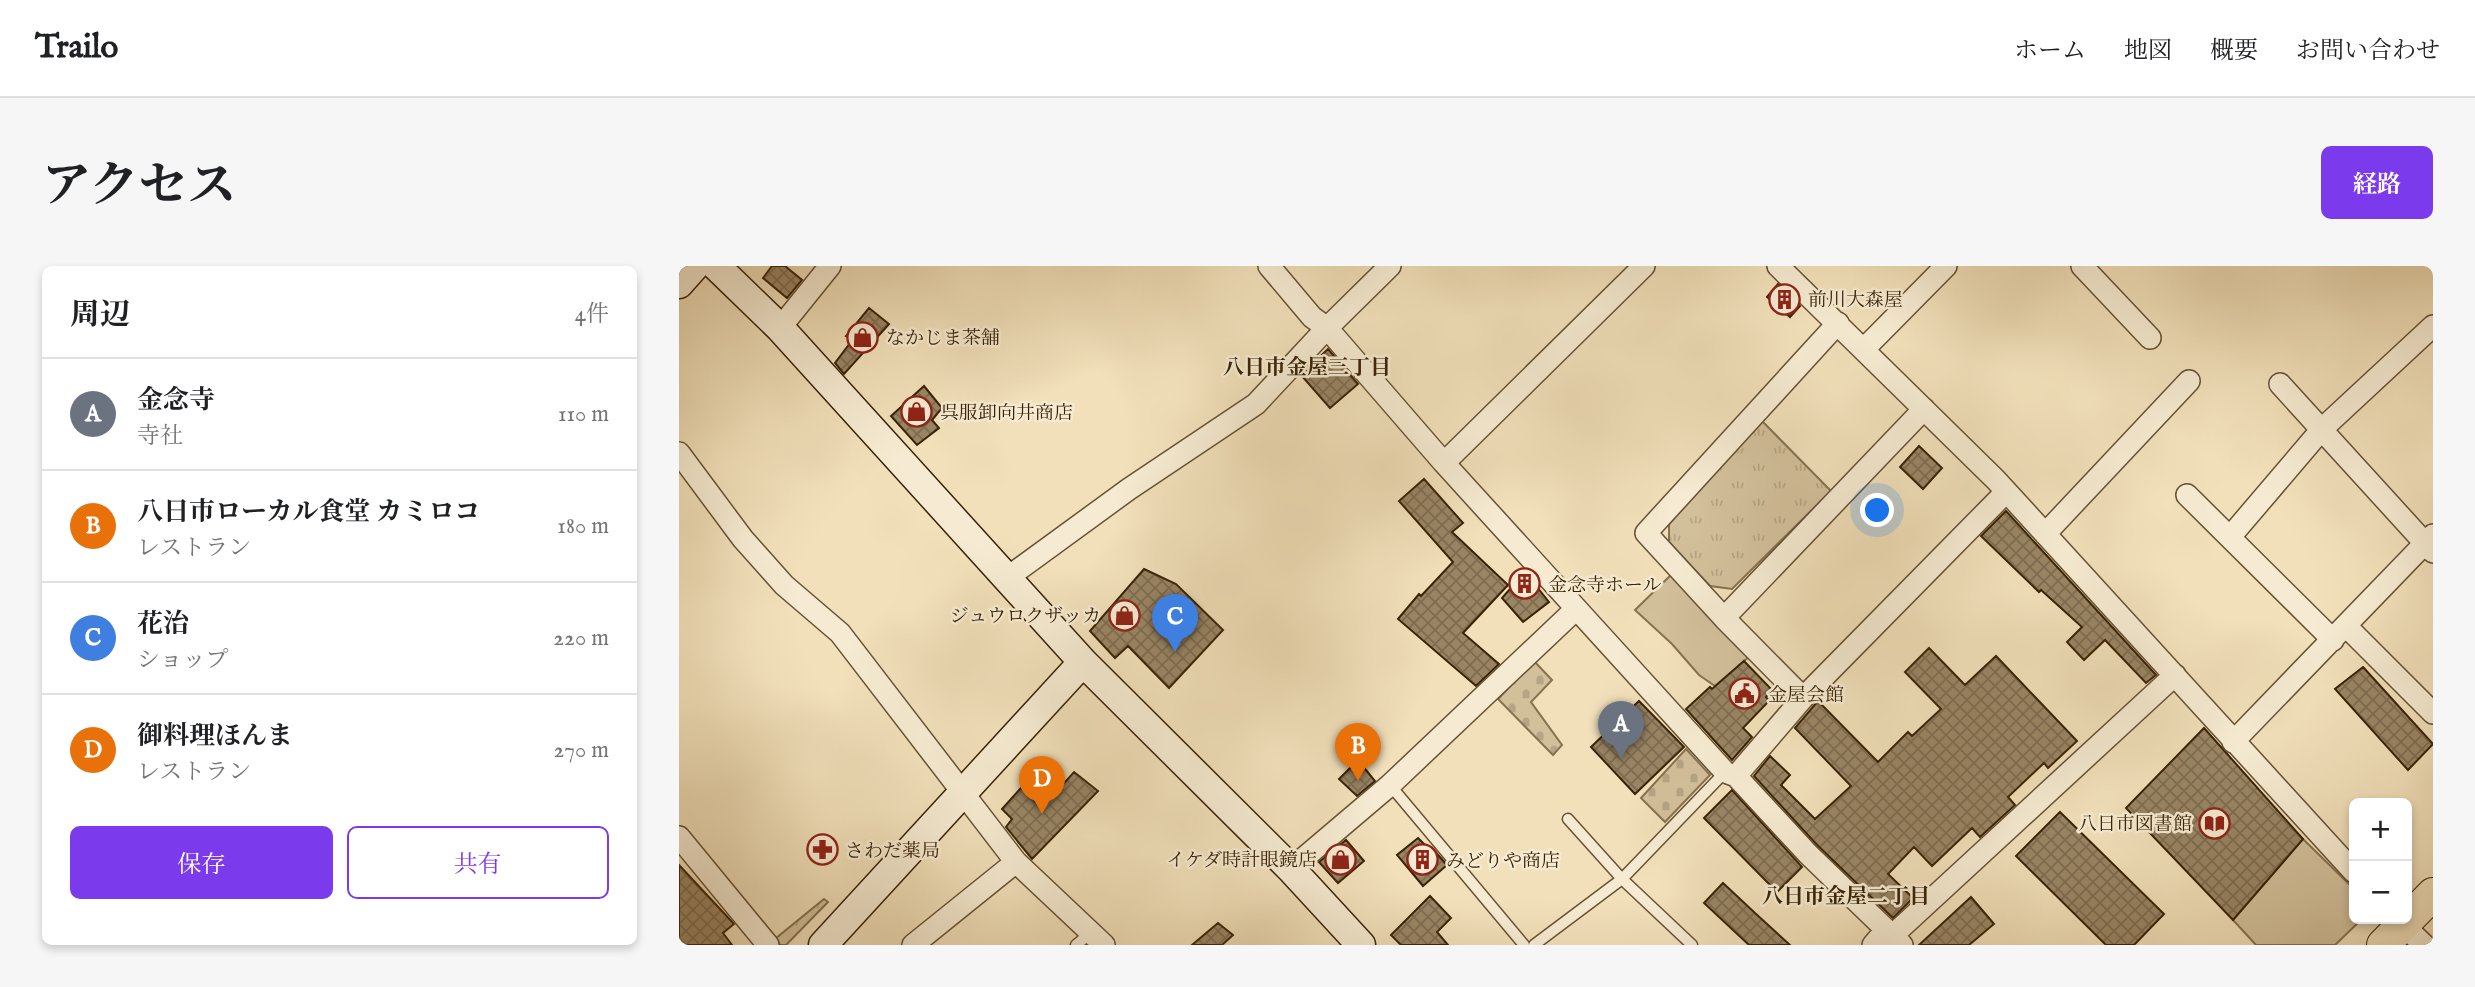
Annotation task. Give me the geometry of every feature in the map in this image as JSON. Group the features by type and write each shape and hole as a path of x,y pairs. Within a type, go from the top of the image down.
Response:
{"main road":[{"path":"2402,933 2433,894"}],"street":[{"path":"679,284 695,266"},
{"path":"716,266 780,328 1083,662 1291,869 1361,945"},
{"path":"780,328 830,266"},
{"path":"1269,266 1576,609 1730,774 1898,940"},
{"path":"1007,578 1129,489 1255,404 1390,266"},
{"path":"1444,463 1644,266"},
{"path":"1778,266 2006,492 2349,867"},
{"path":"1864,349 1946,266"},
{"path":"2082,266 2150,338"},
{"path":"1803,698 1646,533 1838,323"},
{"path":"2230,537 2322,429 2433,326"},
{"path":"2045,534 2189,381"},
{"path":"2233,742 2430,543 2280,384"},
{"path":"1724,618 1924,409"},
{"path":"679,453 743,539 784,585 840,634 1016,862 1091,941"},
{"path":"1730,774 2006,492"},
{"path":"2187,495 2230,537 2433,713"},
{"path":"1291,869 1390,785 1576,609"},
{"path":"825,944 1083,662"},
{"path":"1873,945 1879,938 1898,940 2175,675"},
{"path":"679,837 767,945"},
{"path":"913,945 1016,862"}],"lane":[{"path":"1534,945 1622,879 1730,774"},
{"path":"1390,785 1524,945"},
{"path":"1568,818 1622,879 1692,945"}],"green space":[{"path":"1762,421 1831,491 1732,589 1710,586 1669,542 1669,524"},
{"path":"1674,572 1750,656 1715,686 1699,675 1672,644 1635,610"},
{"path":"1534,661 1552,680 1531,702 1562,745 1553,755 1498,699"},
{"path":"1686,749 1710,775 1665,822 1641,798"},
{"path":"2303,839 2349,884 2349,924 2357,924 2335,945 2256,945 2233,920"},
{"path":"824,899 828,902 786,945 780,945 775,939"}],"building":[{"path":"772,266 785,266 802,280 787,298 763,278"},
{"name":"前川大森屋","path":"1778,284 1800,306 1790,317 1767,297"},
{"name":"なかじま茶舗","path":"869,308 889,324 844,374 835,363 853,339 846,336"},
{"path":"1328,349 1358,384 1330,408 1301,375"},
{"name":"呉服卸向井商店","path":"924,386 942,408 932,420 939,428 917,445 891,416"},
{"path":"1919,446 1942,468 1923,489 1900,467"},
{"path":"1424,479 1463,523 1452,532 1508,585 1463,633 1499,664 1476,686 1398,619 1419,594 1421,596 1453,562 1399,501"},
{"path":"2006,511 2156,675 2146,683 2105,640 2084,660 2067,642 2082,627 2041,590 2039,592 1981,536"},
{"path":"1144,569 1176,584 1223,630 1169,688 1128,646 1115,658 1090,631"},
{"name":"金念寺ホール","path":"1525,572 1549,602 1523,622 1502,598"},
{"path":"1929,648 1965,685 1996,656 2077,741 2048,768 2044,763 2008,797 2015,805 1980,837 1972,828 1932,866 1914,847 1888,874 1913,898 1893,918 1817,845 1754,776 1770,756 1790,775 1781,785 1815,819 1851,786 1795,728 1818,701 1878,762 1908,732 1912,736 1941,709 1905,672"},
{"path":"1744,661 1772,690 1766,697 1769,701 1743,728 1752,737 1732,760 1686,709"},
{"path":"2363,667 2433,744 2408,770 2335,689"},
{"path":"1639,701 1684,747 1635,794 1591,747"},
{"name":"八日市図書館","path":"2204,728 2303,839 2233,920 2126,808"},
{"path":"1358,760 1375,781 1357,796 1339,779"},
{"path":"1074,772 1098,791 1032,859 1006,827 1012,819 1002,809 1021,788 1042,808"},
{"path":"1732,790 1802,867 1777,892 1704,818"},
{"path":"2060,812 2164,914 2134,945 2106,945 2016,856"},
{"name":"みどりや商店","path":"1418,838 1430,850 1432,848 1447,865 1423,886 1397,855"},
{"name":"イケダ時計眼鏡店","path":"1346,840 1364,861 1338,883 1319,862"},
{"path":"679,865 734,924 723,933 732,945 679,945"},
{"path":"1723,883 1790,945 1749,945 1704,903"},
{"path":"1430,896 1451,918 1437,932 1448,945 1401,945 1391,935"},
{"path":"1971,897 1994,924 1969,945 1919,945"},
{"path":"1218,923 1233,935 1222,945 1192,945"}],"place":[{"name":"前川大森屋","path":"1785,299"},
{"name":"なかじま茶舗","path":"863,337"},
{"name":"呉服卸向井商店","path":"917,412"},
{"name":"金念寺ホール","path":"1525,584"},
{"name":"ジュウロクザッカ","path":"1124,615"},
{"name":"花治","path":"1175,652"},
{"name":"金屋会館","path":"1745,694"},
{"name":"金念寺","path":"1621,759"},
{"name":"八日市ローカル食堂 カミロコ","path":"1358,781"},
{"name":"御料理ほんま","path":"1042,814"},
{"name":"八日市図書館","path":"2215,823"},
{"name":"さわだ薬局","path":"822,850"},
{"name":"イケダ時計眼鏡店","path":"1340,859"},
{"name":"みどりや商店","path":"1423,860"}],"district":[{"name":"八日市金屋三丁目","path":"1307,367"},
{"name":"八日市金屋二丁目","path":"1846,896"}]}
